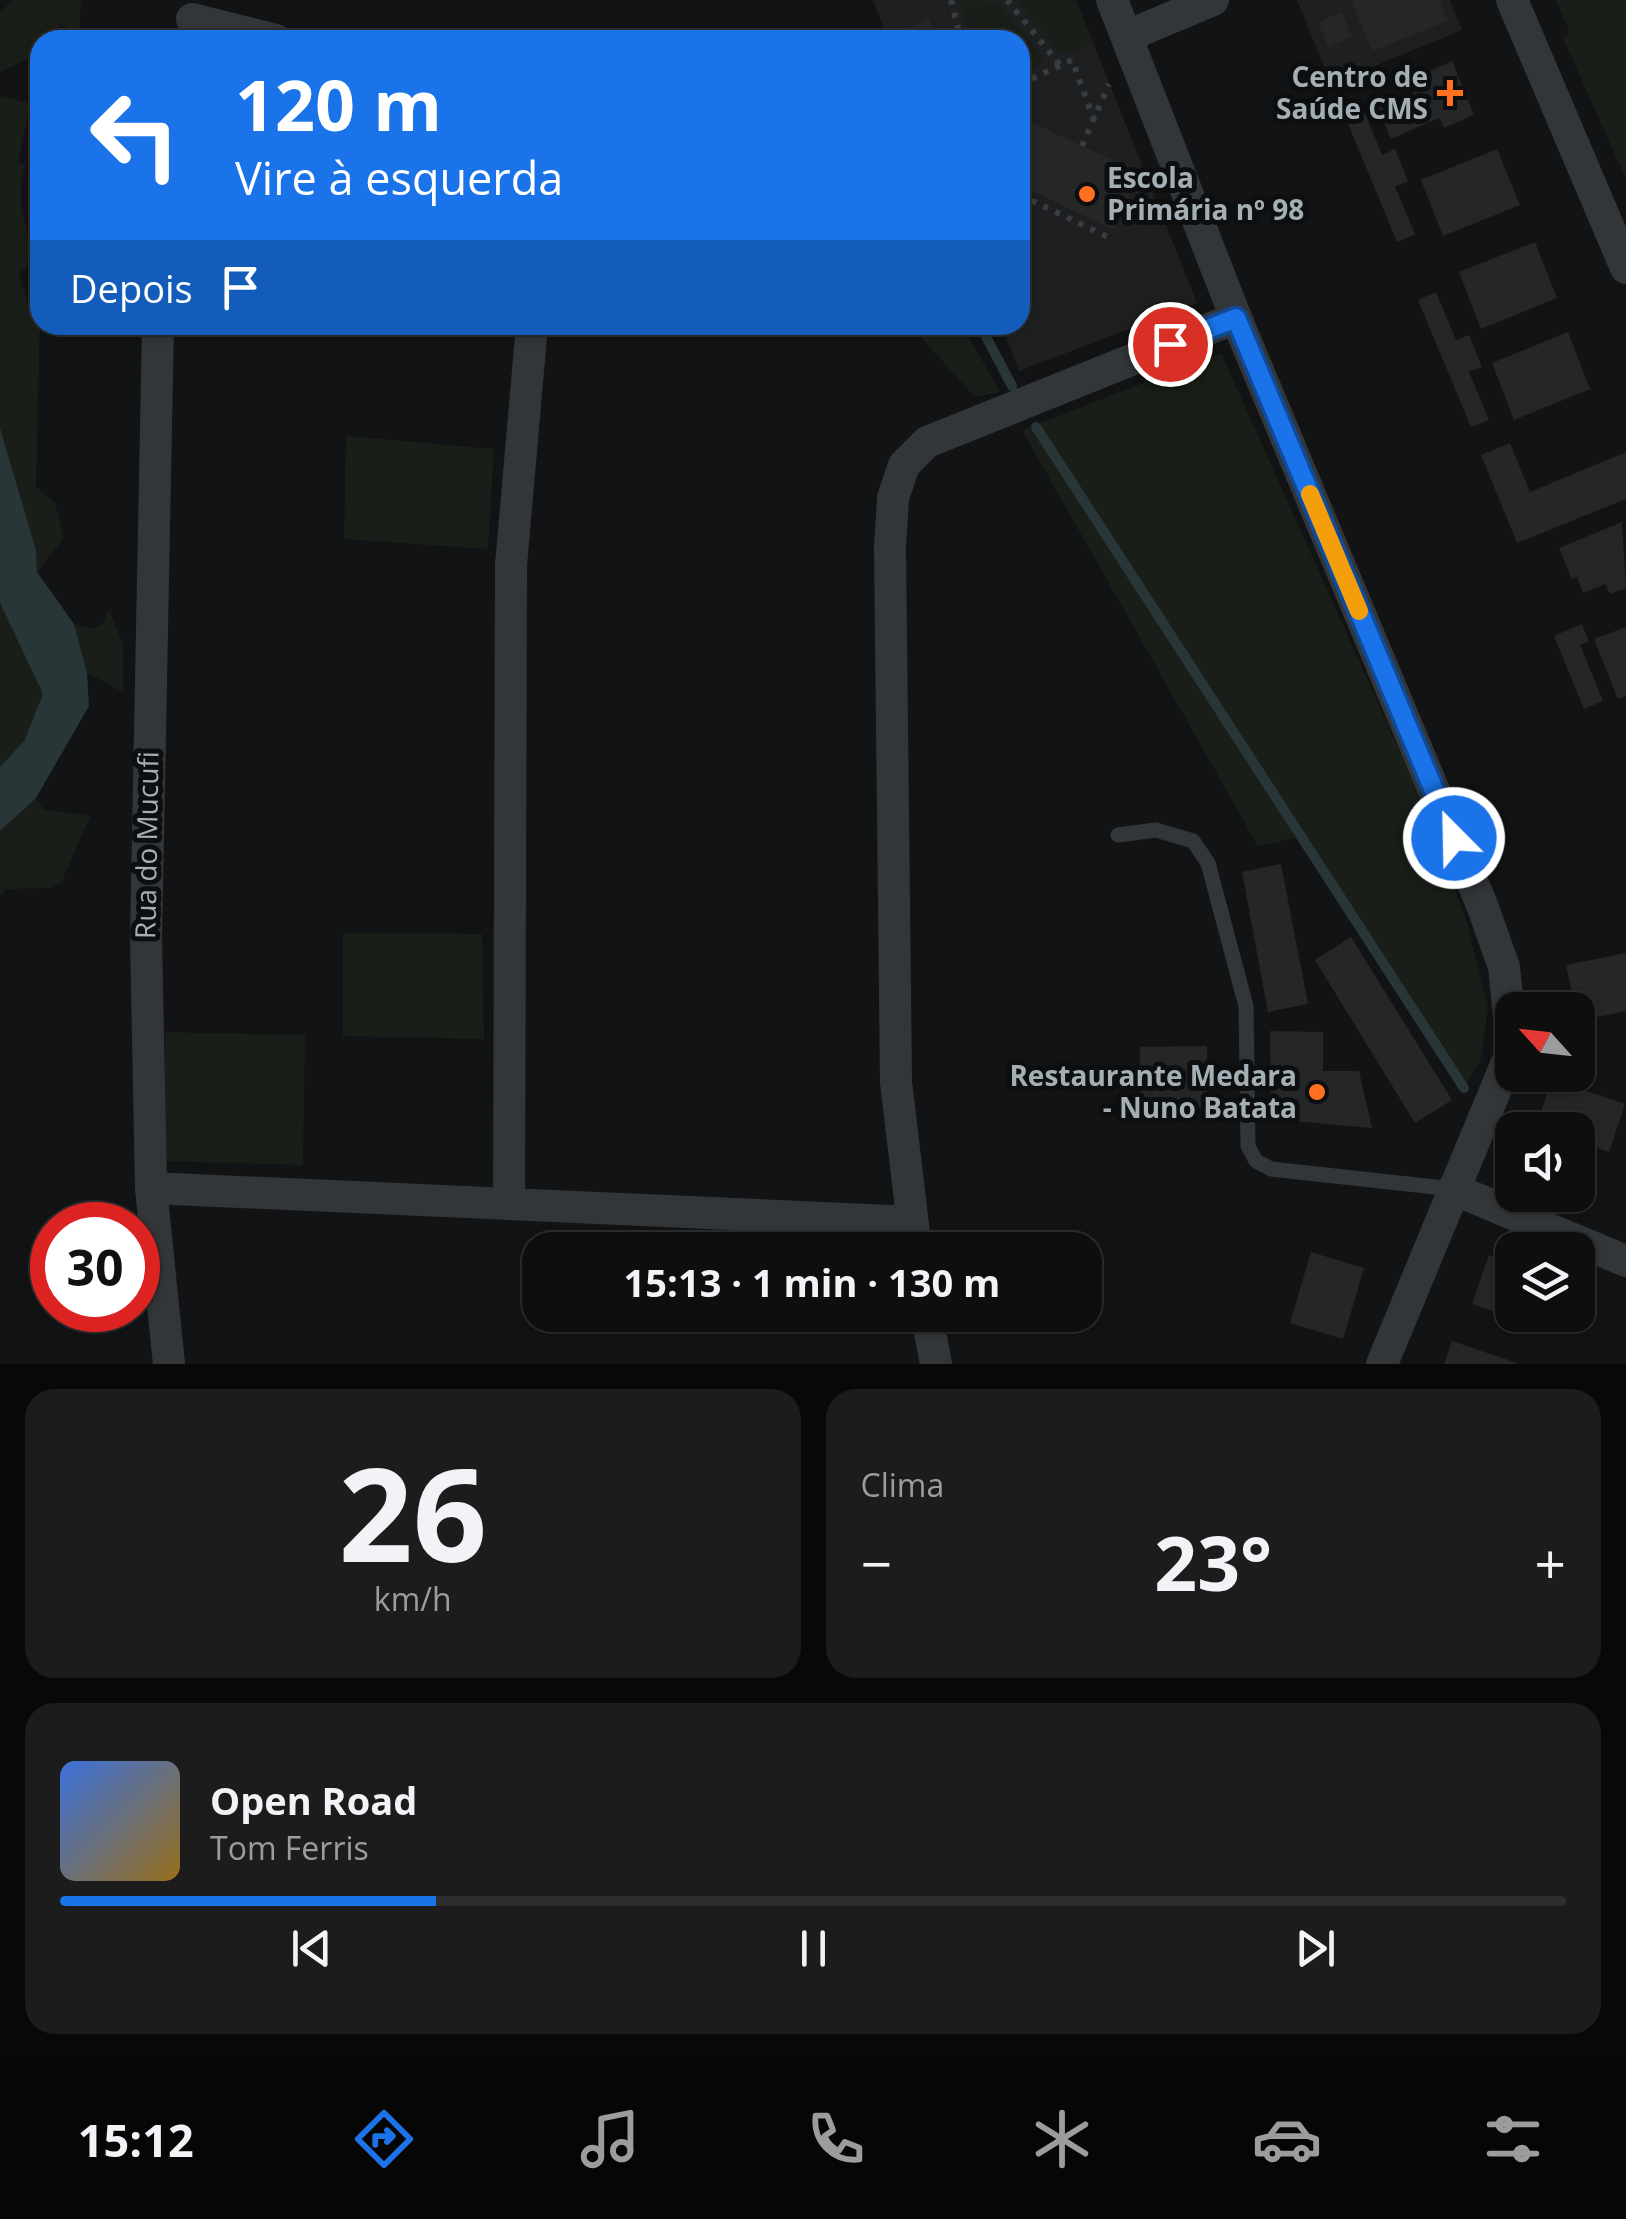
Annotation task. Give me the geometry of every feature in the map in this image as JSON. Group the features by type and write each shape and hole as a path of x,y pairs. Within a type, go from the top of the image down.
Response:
{"street":[{"path":"1112,0 1236,318 1482,905 1504,967 1506,992"},
{"path":"1127,36 1213,0"},
{"path":"1512,0 1626,268"},
{"path":"192,20 234,30"},
{"path":"914,1232 896,1082 889,592 893,498 904,464 927,442 953,429 1236,318"},
{"name":"Rua do Mucufi","path":"158,335 146,937 151,1188 168,1364"},
{"path":"509,1204 511,566 531,335"},
{"path":"1382,1364 1495,1089"},
{"path":"151,1188 509,1204 863,1232"},
{"path":"1453,1189 1626,1261"},
{"path":"930,1332 936,1364"}],"lane":[{"path":"1118,835 1156,830 1192,841 1208,862 1246,1006 1248,1146 1256,1161 1286,1172 1453,1189"}],"path":[{"path":"951,0 958,30"},
{"path":"1006,0 1060,66"},
{"path":"1030,80 1072,60 1094,120"},
{"path":"1082,146 1110,84"},
{"path":"1030,201 1108,237"}],"shaded area":[{"path":"13,0 81,0 79,30 60,24 58,30 30,30 30,58 0,72 0,13"},
{"name":"Escola Primária nº 98","path":"873,0 1076,0 1197,303 1019,371 1005,335 1030,335 1030,30 884,30"},
{"path":"960,0 998,3 1020,30 968,30"},
{"path":"1017,0 1076,0 1093,43 1071,53 1058,52"},
{"path":"1297,0 1450,0 1462,30 1331,84"},
{"path":"1556,0 1626,0 1626,179 1563,38 1570,33"},
{"path":"1030,42 1042,56 1041,65 1030,70"},
{"path":"0,96 30,103 18,163 26,165 21,193 28,239 27,267 19,272 30,307 30,335 39,335 36,487 55,503 64,538 37,572 36,550 0,428"},
{"path":"919,335 968,335 1000,392 975,397"},
{"path":"1221,353 1437,835 1468,926 1488,1008 1481,1059 1464,1088 1301,837 1258,846 1022,430"},
{"path":"0,428 36,550 37,572 74,624 87,673 89,706 36,798 0,831 0,767 24,741 43,694 0,603"},
{"path":"346,436 494,449 488,549 344,539"},
{"path":"0,603 43,694 24,741 0,767"},
{"path":"109,609 123,644 123,692 87,673 74,624 93,629 102,625"},
{"path":"36,798 43,809 90,816 61,883 51,888 6,889 0,896 0,831"},
{"path":"343,933 482,934 484,1039 343,1036"},
{"path":"165,1032 305,1035 303,1165 165,1161"}],"building":[{"path":"1351,0 1439,0 1448,21 1372,51"},
{"path":"1342,12 1352,37 1328,47 1318,22"},
{"path":"929,19 933,30 903,30"},
{"path":"1452,61 1474,115 1444,128 1439,118 1391,139 1378,108 1426,87 1421,75"},
{"path":"1362,106 1382,155 1395,149 1408,181 1395,187 1415,234 1397,242 1344,114"},
{"path":"1033,123 1139,172 1112,229 1030,190"},
{"path":"1497,149 1520,205 1443,236 1421,180"},
{"path":"1535,242 1557,298 1481,329 1459,272"},
{"path":"1436,292 1456,340 1469,335 1482,367 1469,372 1489,420 1471,427 1418,300"},
{"path":"1568,332 1590,389 1514,420 1492,363"},
{"path":"1510,443 1530,492 1626,452 1626,499 1517,543 1481,455"},
{"path":"1622,522 1626,588 1610,594 1605,584 1583,593 1577,577 1572,579 1559,548"},
{"path":"1582,624 1589,642 1580,645 1603,701 1584,709 1554,636"},
{"path":"1626,627 1626,696 1618,699 1594,639"},
{"path":"1281,864 1308,1004 1268,1012 1242,872"},
{"path":"1351,937 1452,1100 1415,1123 1315,960"},
{"path":"1626,953 1626,1011 1595,1017 1595,992 1572,992 1566,965"},
{"name":"Restaurante Medara - Nuno Batata","path":"1270,1031 1323,1032 1323,1071 1359,1071 1372,1128 1271,1119"},
{"path":"1207,1046 1207,1108 1140,1108 1140,1047"},
{"path":"1548,1092 1590,1092 1625,1104 1609,1152 1595,1147 1595,1112 1541,1112"},
{"path":"1311,1252 1364,1268 1343,1339 1290,1323"},
{"path":"1489,1255 1495,1257 1495,1312 1472,1304"},
{"path":"1452,1341 1517,1363 1517,1364 1444,1364"}],"waterway":[{"path":"985,335 1012,386"},
{"path":"1036,427 1464,1088"}],"slow traffic":[{"path":"1310,494 1359,611"}],"place":[{"name":"Centro de Saúde CMS","path":"1450,93"},
{"name":"Escola Primária nº 98","path":"1087,194"},
{"name":"Restaurante Medara - Nuno Batata","path":"1317,1092"}],"route":[{"path":"1170,344 1236,318 1454,838"}]}
